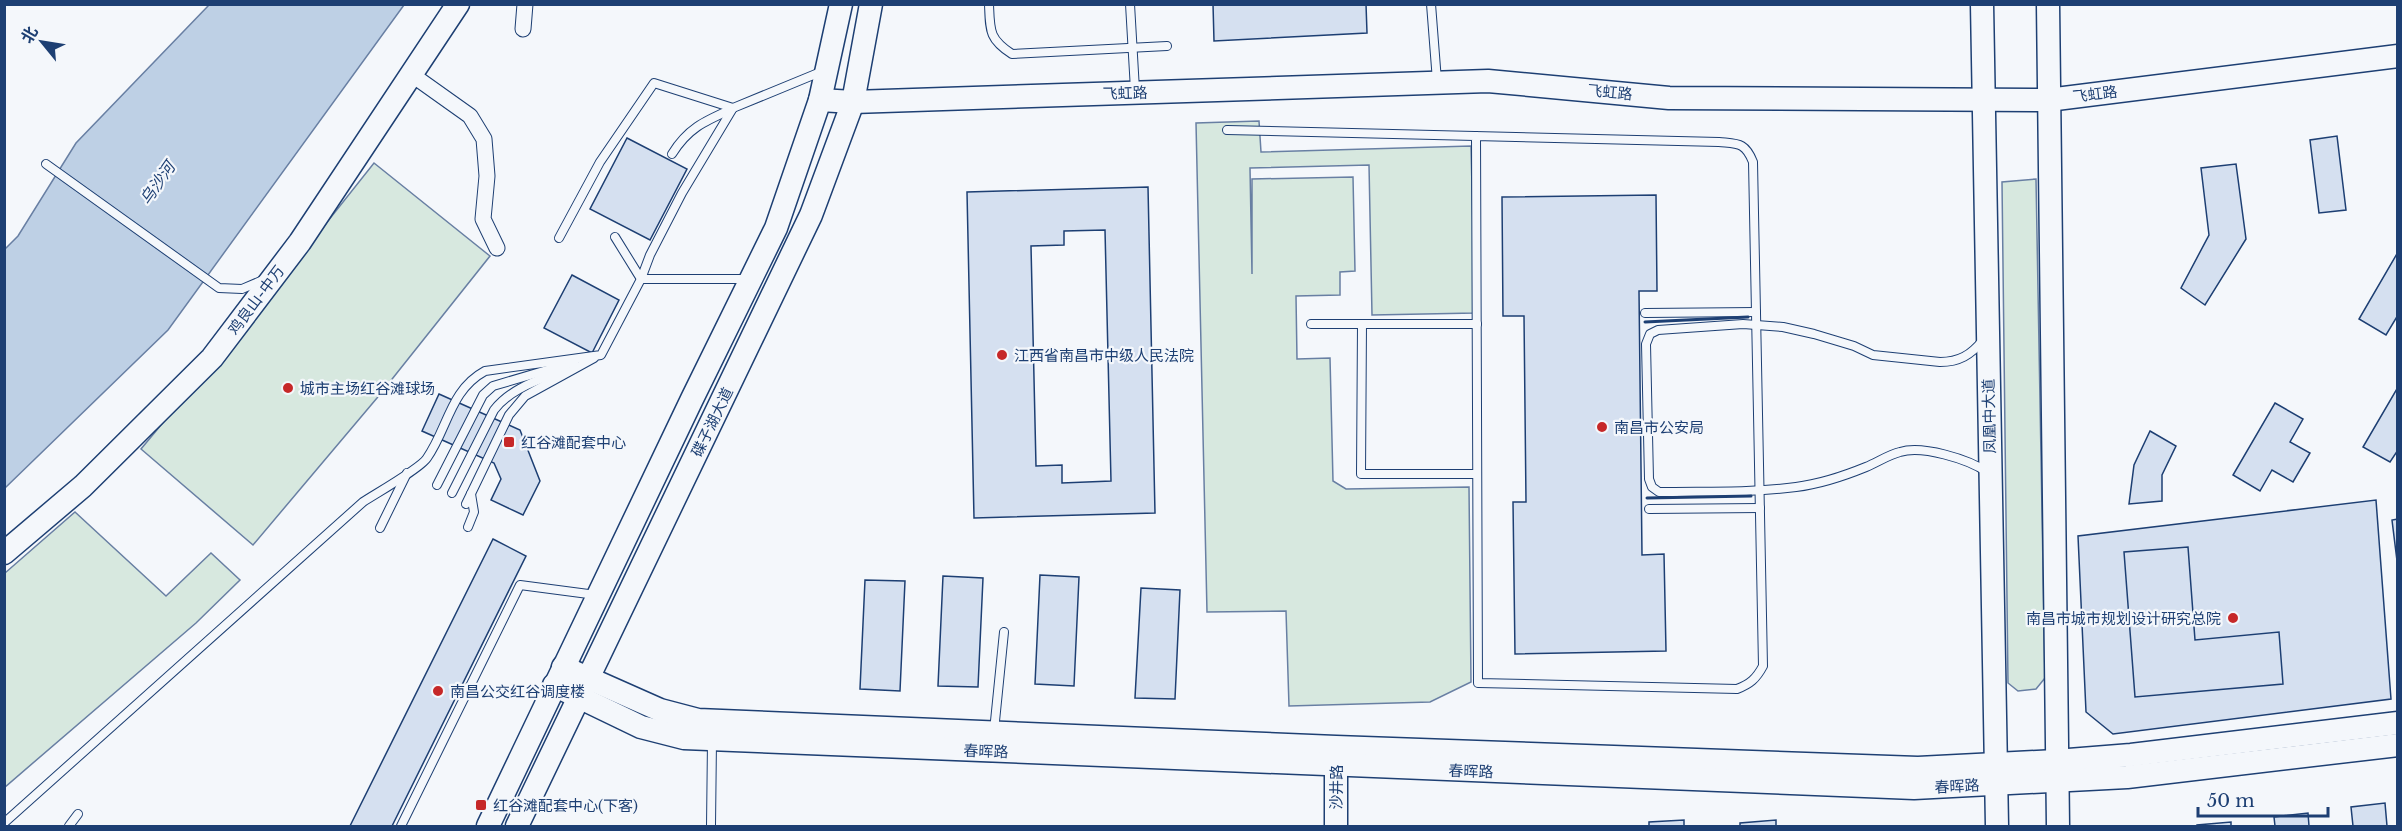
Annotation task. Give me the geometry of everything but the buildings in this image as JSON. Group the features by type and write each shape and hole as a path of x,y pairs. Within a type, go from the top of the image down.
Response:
{"street":[{"name":"鸡良山-中万","path":"4,553 83,486 212,358 300,242 458,4"},
{"path":"523,29 525,4"},
{"name":"碟子湖大道","path":"488,826 776,228 820,100 841,4"},
{"name":"碟子湖大道","path":"517,826 806,226 853,102 871,4"},
{"name":"凤凰中大道","path":"1982,4 1997,826"},
{"path":"2048,4 2058,826"},
{"name":"飞虹路","path":"820,100 853,102 1488,81 1669,98 2048,100 2397,56"},
{"path":"411,74 470,116 484,139 487,176 483,219 497,248"},
{"name":"春晖路","path":"559,676 584,688 642,727 684,738 712,740 1918,768 1996,774 2057,771 2127,777 2397,745"},
{"name":"春晖路","path":"584,688 698,720 994,733 1336,756"},
{"name":"春晖路","path":"2057,771 2131,755 2397,723"},
{"name":"沙井路","path":"1336,756 1336,826"}],"lane":[{"path":"989,4 990,32 998,45 1012,54 1167,46"},
{"path":"1130,4 1135,93"},
{"path":"1431,4 1437,82"},
{"path":"672,154 681,140 696,126 827,69"},
{"path":"559,238 600,162 654,83 733,108"},
{"path":"466,504 509,415 525,396 601,355 682,193 733,108"},
{"path":"1227,130 1476,136 1739,144 1748,150 1753,162 1763,666 1758,676 1750,684 1737,688 1478,683 1476,136"},
{"path":"46,164 219,288 242,289 275,274"},
{"path":"615,237 641,279"},
{"path":"641,279 751,279"},
{"path":"1645,313 1756,312"},
{"path":"1311,324 1477,324"},
{"path":"1362,324 1360,474 1477,474"},
{"path":"1987,334 1971,354 1950,362 1873,355 1854,346 1814,334 1783,327 1743,324 1658,330 1650,334 1646,344 1649,479 1652,487 1659,492 1760,490 1818,483 1868,466 1902,451 1943,455 1976,465 1990,473"},
{"path":"4,823 363,502 427,460 458,394 471,379 485,371 601,355"},
{"path":"437,485 483,395 493,386 601,355"},
{"path":"452,493 494,410 503,398 518,389 601,355"},
{"path":"380,528 408,472"},
{"path":"468,527 474,512 471,494"},
{"path":"1649,508 1760,508"},
{"path":"401,826 519,585 598,595"},
{"path":"994,733 1004,633"},
{"path":"711,826 712,740"},
{"path":"69,826 78,814"}],"shaded area":[{"path":"1259,121 1261,152 1471,146 1475,313 1372,315 1369,165 1250,168 1252,274 1252,179 1353,177 1355,271 1340,272 1340,295 1296,296 1297,359 1330,358 1333,481 1346,489 1469,487 1471,682 1430,702 1289,706 1286,611 1207,612 1196,123"},
{"path":"374,163 490,256 377,398 253,545 141,449 262,304"},
{"path":"2036,179 2045,678 2036,689 2018,691 2008,683 2002,182"},
{"path":"75,512 166,596 211,553 240,580 196,623 5,787 5,573"}],"water":[{"name":"乌沙河","path":"209,5 404,5 168,330 5,488 5,249 18,236 76,143"}],"wall":[{"path":"1645,322 1748,317"},
{"path":"1647,498 1751,496"}],"place":[{"name":"江西省南昌市中级人民法院","path":"1002,355"},
{"name":"城市主场红谷滩球场","path":"288,388"},
{"name":"南昌市公安局","path":"1602,427"},
{"name":"红谷滩配套中心","path":"509,442"},
{"name":"南昌市城市规划设计研究总院","path":"2233,618"},
{"name":"南昌公交红谷调度楼","path":"438,691"},
{"name":"红谷滩配套中心(下客)","path":"481,805"}]}
